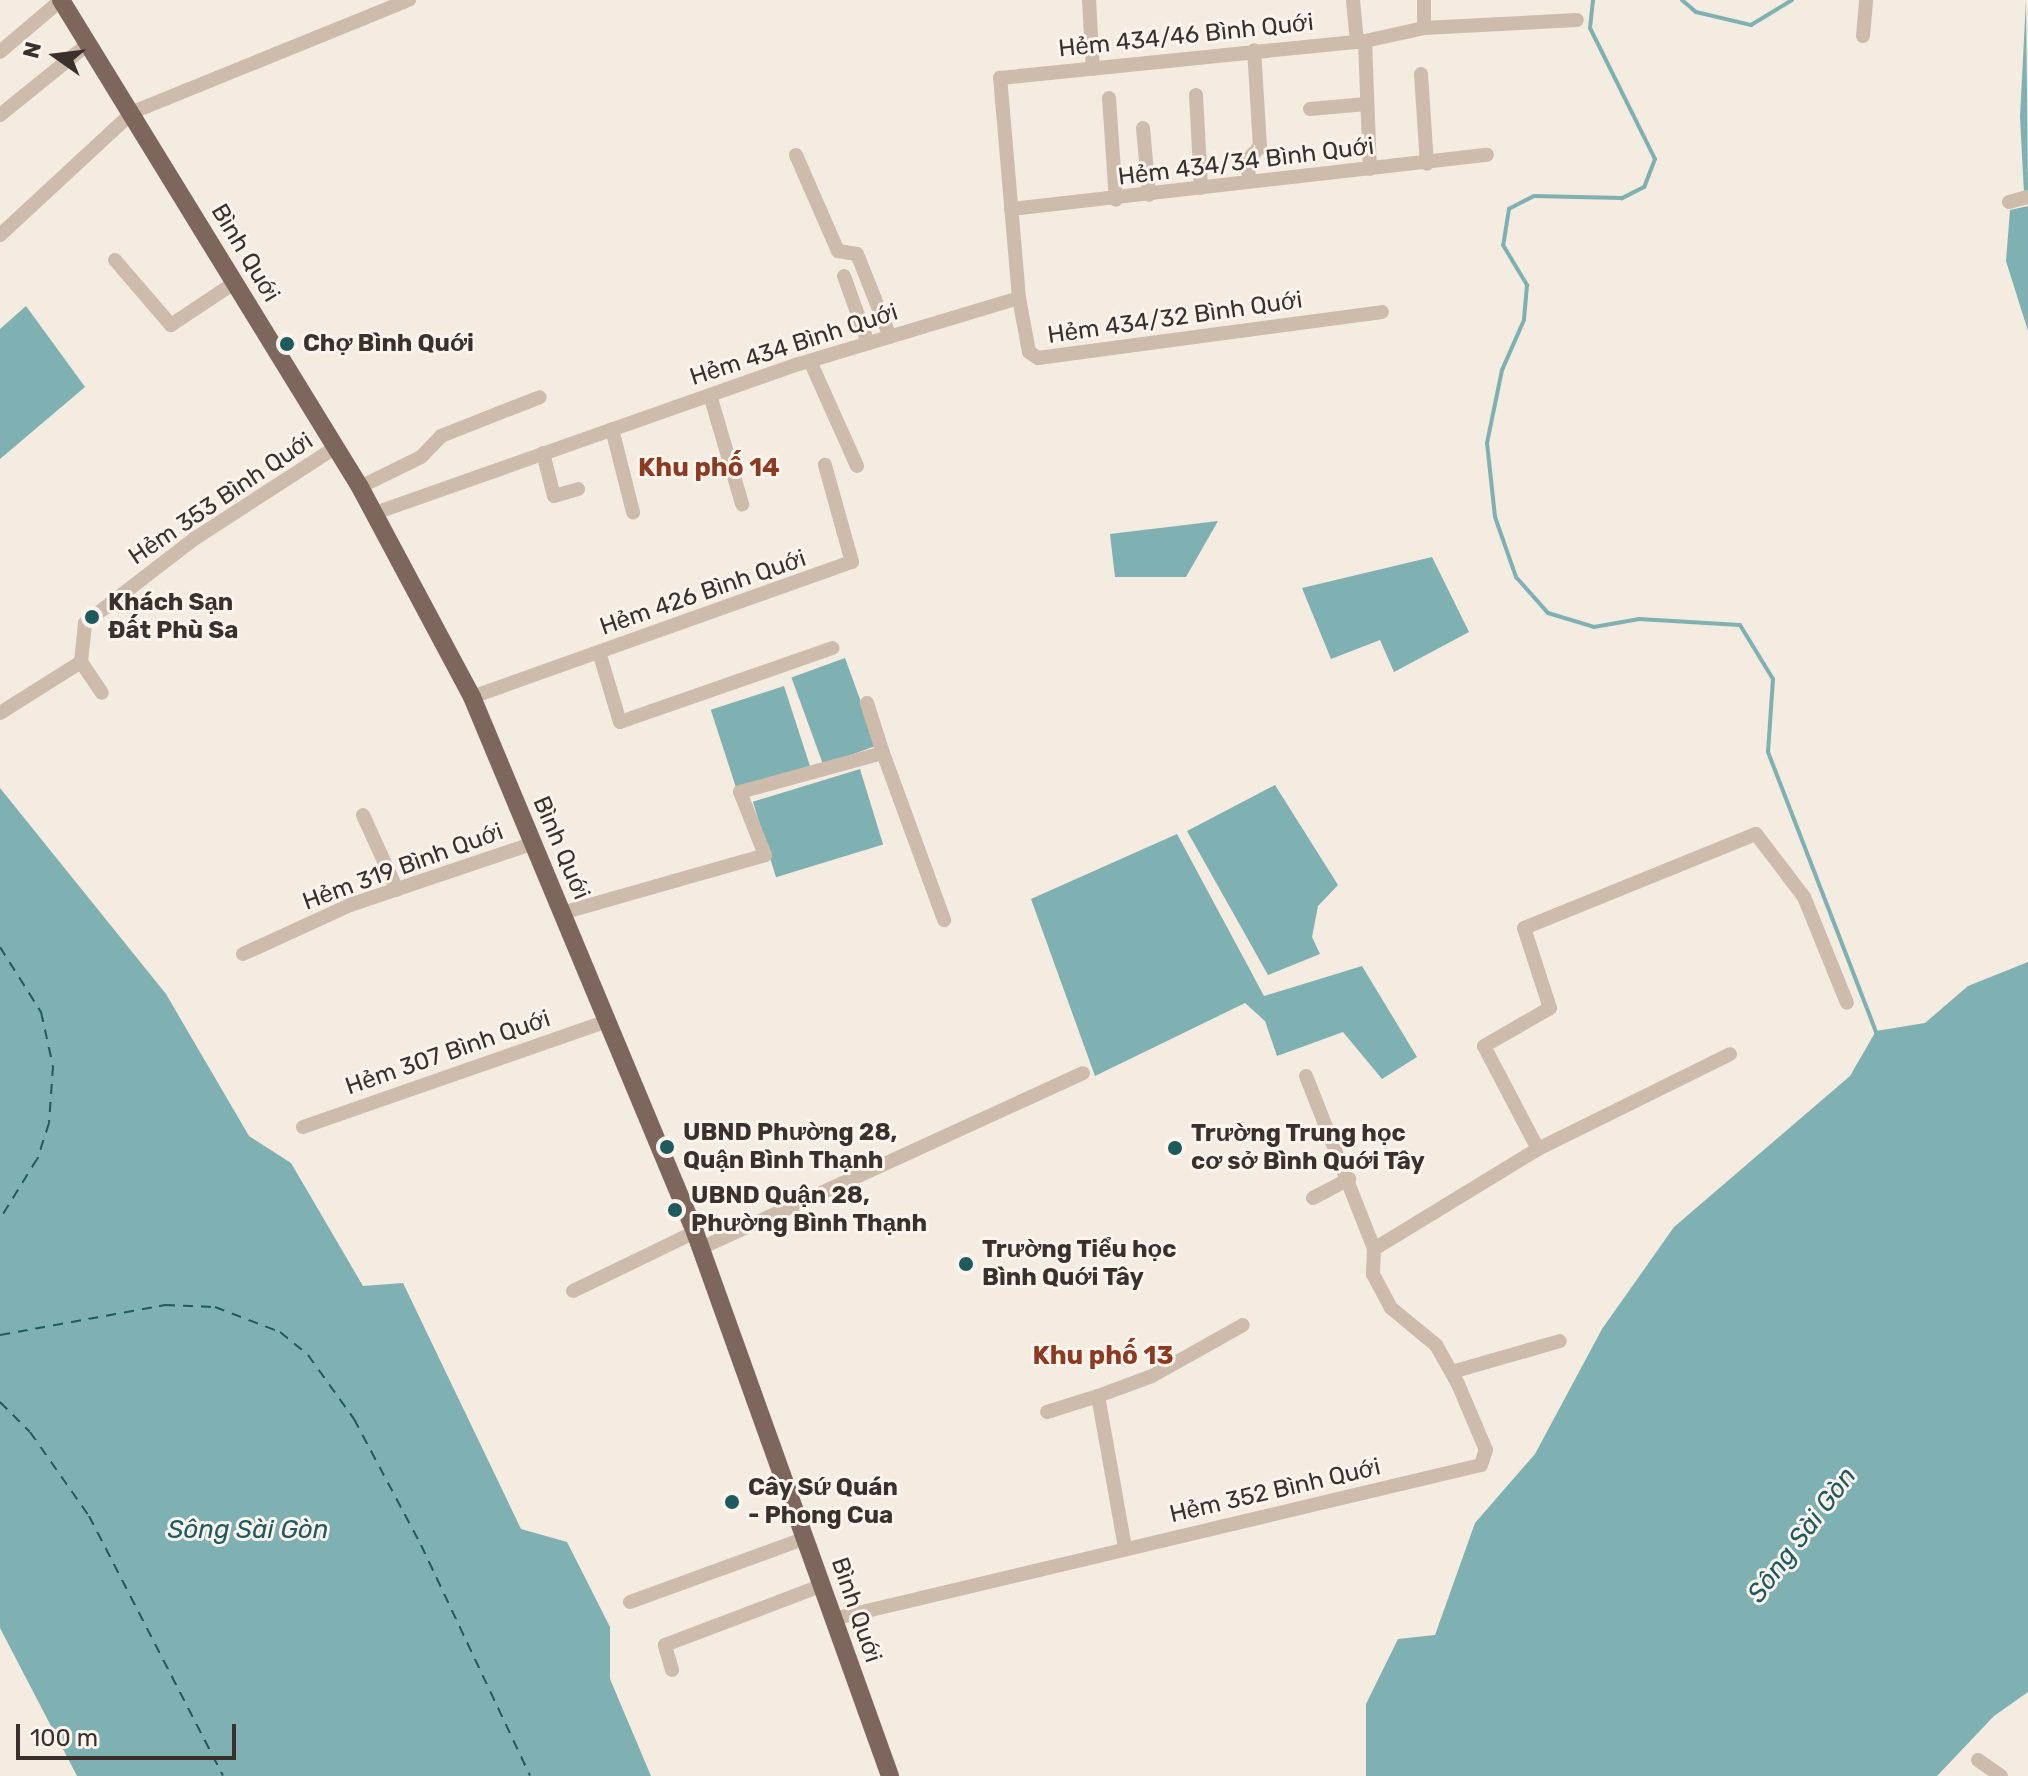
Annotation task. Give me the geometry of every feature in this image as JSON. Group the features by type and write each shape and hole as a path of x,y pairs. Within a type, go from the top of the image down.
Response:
{"main road":[{"name":"Bình Quới","path":"61,0 133,112 360,487 472,697 698,1240 890,1776"}],"street":[{"path":"0,52 61,0"},
{"path":"0,235 133,112 409,0"},
{"path":"1089,0 1093,69"},
{"path":"1353,0 1361,42 1370,169"},
{"path":"1424,0 1424,28"},
{"path":"1863,36 1866,0"},
{"name":"Hẻm 434/46 Bình Quới","path":"1011,209 1000,78 1254,50 1361,42 1424,28 1577,20"},
{"path":"0,115 88,44"},
{"path":"1249,181 1248,159 1260,147 1254,50"},
{"path":"1421,74 1427,164"},
{"path":"1196,95 1201,188"},
{"path":"1109,98 1116,200"},
{"path":"1310,109 1366,104"},
{"path":"1143,128 1149,195"},
{"path":"796,155 838,251 857,254 890,337"},
{"name":"Hẻm 434/34 Bình Quới","path":"1011,209 1116,200 1249,181 1427,164 1487,155"},
{"path":"2009,202 2028,197"},
{"path":"1011,209 1019,298"},
{"path":"115,260 171,325 234,283"},
{"path":"844,276 868,343"},
{"name":"Hẻm 434 Bình Quới","path":"375,513 810,361 1019,298"},
{"name":"Hẻm 434/32 Bình Quới","path":"1019,298 1029,352 1038,358 1382,312"},
{"path":"810,361 857,466"},
{"path":"710,395 742,504"},
{"path":"360,487 421,457 441,436 540,397"},
{"path":"612,429 633,512"},
{"name":"Hẻm 353 Bình Quới","path":"81,662 85,623 194,539 336,447"},
{"path":"543,453 554,496 578,489"},
{"name":"Hẻm 426 Bình Quới","path":"472,697 852,562 825,465"},
{"path":"599,652 620,722 832,648"},
{"path":"0,713 81,662 102,693"},
{"path":"867,703 944,920"},
{"path":"562,913 765,855 740,792 883,753"},
{"path":"363,815 397,890"},
{"path":"1538,1149 1484,1046 1550,1008 1524,928 1756,834 1804,897 1847,1003"},
{"name":"Hẻm 319 Bình Quới","path":"243,954 338,909 534,843"},
{"name":"Hẻm 307 Bình Quới","path":"303,1127 607,1021"},
{"path":"1374,1249 1538,1149 1730,1054"},
{"path":"573,1291 1083,1073"},
{"name":"Hẻm 352 Bình Quới","path":"833,1619 1481,1465 1486,1450 1452,1372 1436,1345 1391,1308 1373,1274 1374,1249 1306,1076"},
{"path":"1313,1198 1349,1179"},
{"path":"1047,1412 1152,1376 1243,1325"},
{"path":"1452,1372 1560,1341"},
{"path":"1098,1396 1125,1548"},
{"path":"630,1602 806,1538"},
{"path":"672,1670 665,1645 820,1586"},
{"path":"1978,1760 2001,1776"}],"water":[{"path":"2026,0 2028,192 2024,193 2020,117"},
{"path":"2028,206 2028,331 2006,261 2010,210"},
{"path":"26,306 85,387 0,459 0,329"},
{"path":"1218,521 1186,577 1115,577 1110,534"},
{"path":"1432,557 1469,632 1394,672 1380,640 1331,659 1302,588"},
{"path":"845,658 877,745 823,765 791,677"},
{"path":"784,686 810,766 737,790 711,710"},
{"path":"860,769 883,845 776,877 753,802"},
{"path":"1275,785 1338,885 1318,906 1312,937 1320,954 1268,975 1187,831"},
{"name":"Sông Sài Gòn","path":"0,788 166,994 249,1136 291,1163 363,1286 403,1283 521,1529 567,1542 610,1627 610,1679 651,1776 77,1776 0,1628"},
{"path":"1177,834 1264,996 1362,966 1417,1057 1382,1079 1343,1032 1277,1056 1265,1021 1245,1003 1095,1076 1031,899"},
{"name":"Sông Sài Gòn","path":"2028,962 2028,1692 1994,1716 1937,1776 1366,1776 1366,1704 1398,1639 1435,1635 1475,1523 1535,1454 1602,1329 1674,1227 1850,1076 1876,1031 1925,1023 1968,986"}],"waterway":[{"path":"1593,0 1590,28 1655,159 1644,187 1622,198 1534,196 1509,209 1503,245 1527,285 1524,320 1502,370 1487,443 1495,517 1516,577 1548,613 1594,627 1639,619 1740,625 1773,679 1768,752 1877,1035"},
{"path":"1682,0 1696,12 1751,25 1792,0"}],"ferry route":[{"path":"0,947 41,1012 53,1066 49,1123 37,1159 0,1219"},
{"path":"0,1335 165,1305 215,1307 280,1332 308,1355 354,1419 421,1545 530,1776"},
{"path":"0,1402 30,1432 89,1516 223,1776"}],"place":[{"name":"Chợ Bình Quới","path":"287,344"},
{"name":"Khách Sạn Đất Phù Sa","path":"92,617"},
{"name":"UBND Phường 28, Quận Bình Thạnh","path":"667,1147"},
{"name":"Trường Trung học cơ sở Bình Quới Tây","path":"1175,1148"},
{"name":"UBND Quận 28, Phường Bình Thạnh","path":"675,1210"},
{"name":"Trường Tiểu học Bình Quới Tây","path":"966,1264"},
{"name":"Cây Sứ Quán - Phong Cua","path":"732,1502"}],"district":[{"name":"Khu phố 14","path":"709,468"},
{"name":"Khu phố 13","path":"1103,1356"}]}
